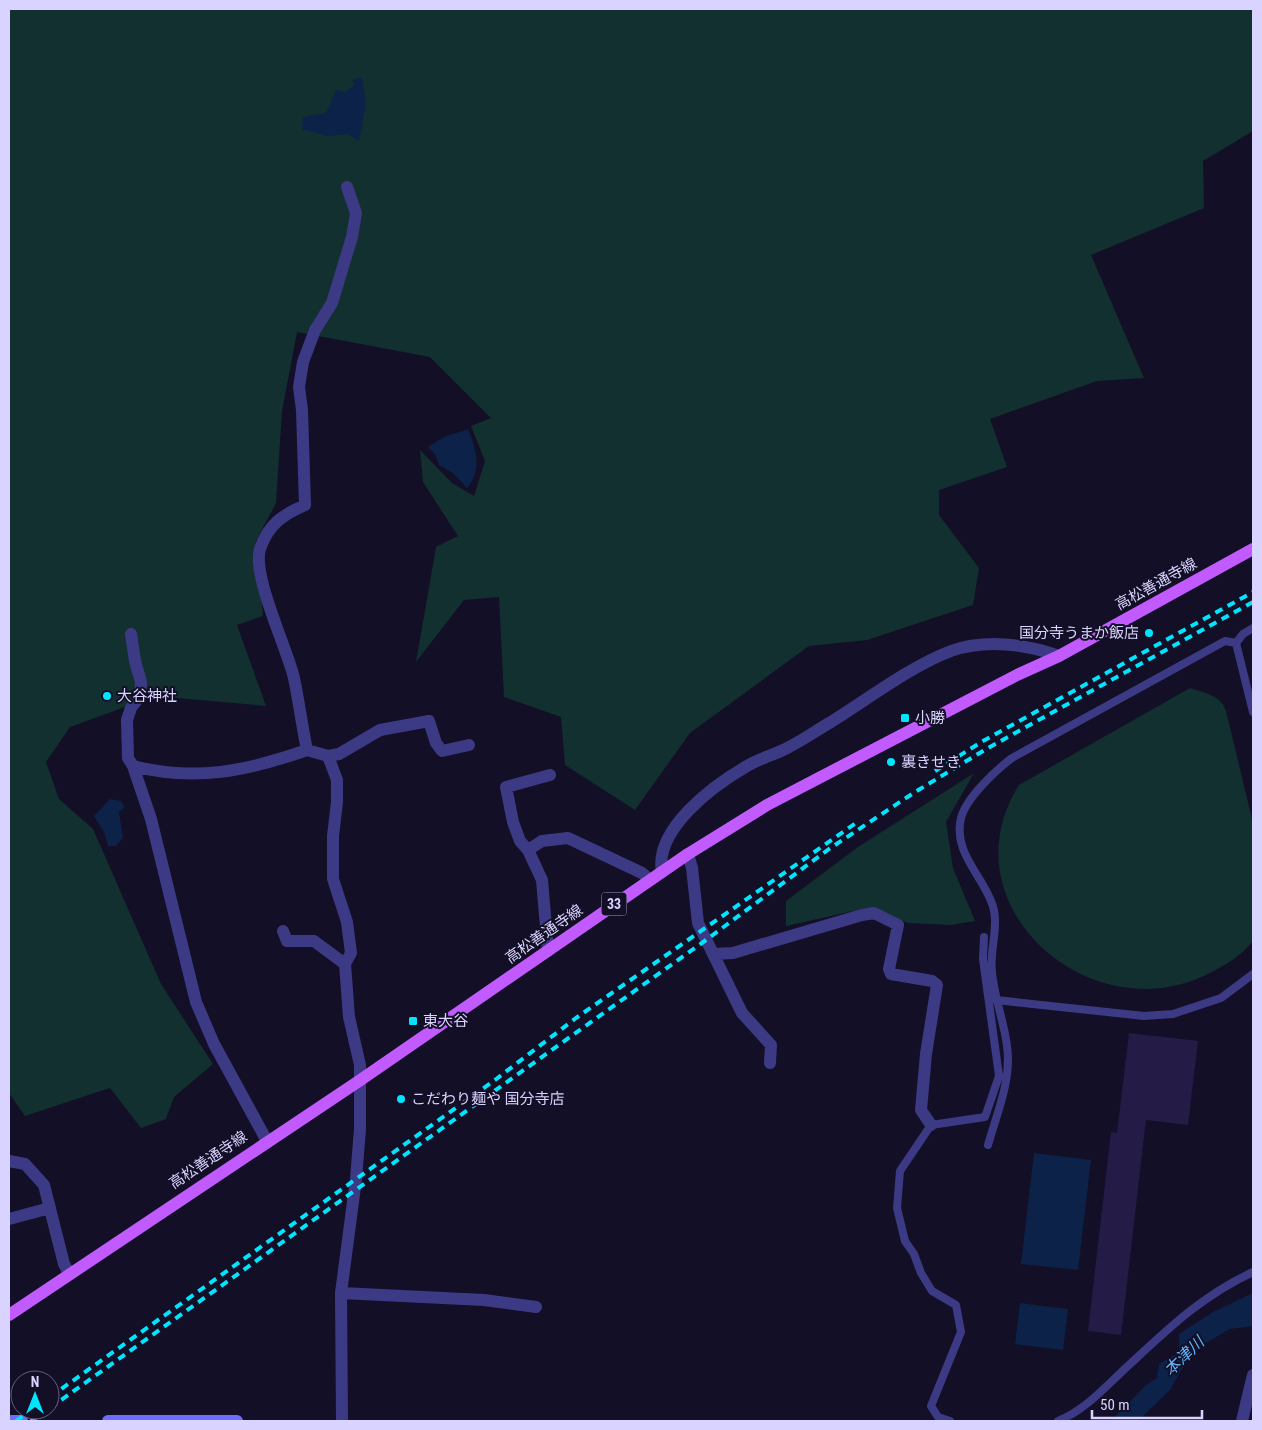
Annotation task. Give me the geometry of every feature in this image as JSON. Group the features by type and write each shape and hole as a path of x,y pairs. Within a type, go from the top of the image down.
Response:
{"main road":[{"name":"高松善通寺線","path":"9,1315 69,1273 359,1081 688,854 766,805 1000,684 1059,656 1253,549"},
{"path":"11,1421 22,1421"},
{"path":"108,1421 237,1421"}],"street":[{"path":"307,750 294,677 262,577 259,551 270,527 284,514 305,505 302,410 299,387 303,362 315,330 332,303 352,237 356,213 347,187"},
{"path":"132,634 135,662 141,682 140,696 131,708 127,720 128,758 133,766 151,819 196,1002 214,1044 267,1141"},
{"path":"662,872 660,860 662,848 674,828 712,790 748,766 787,748 926,664 952,651 978,645 1030,648 1059,656"},
{"path":"133,766 156,772 224,773 244,770 307,750 328,756 339,754 380,730 429,721 436,742 442,751 469,746"},
{"path":"328,756 337,780 337,802 333,836 333,879 347,922 351,953 345,964 349,1017 360,1065 360,1128 356,1179 341,1293 342,1421"},
{"path":"548,950 542,880 528,850 520,841 513,822 506,787 550,775"},
{"path":"528,850 542,841 568,838 642,873 650,880"},
{"path":"688,854 692,868 698,923 742,1013 771,1045 770,1063"},
{"path":"714,954 733,953 874,913 898,925 889,969 891,974 932,981 937,985 926,1054 921,1110 932,1125"},
{"path":"283,932 287,941 314,941 345,964"},
{"path":"9,1161 25,1164 44,1185 64,1264 69,1273"},
{"path":"9,1219 50,1208"},
{"path":"341,1293 484,1300 536,1307"},
{"path":"1242,1421 1253,1375"}],"lane":[{"path":"1236,643 1243,634 1253,628"},
{"path":"988,1145 1008,1077 1008,1047 991,971 995,924 992,901 967,860 961,841 960,818 967,803 999,768 1012,758 1224,641 1236,643"},
{"path":"1236,643 1253,712"},
{"path":"950,1421 938,1417 931,1406 961,1332 956,1305 932,1291 921,1273 914,1254 905,1241 897,1208 900,1171 932,1125 985,1118 999,1076 983,959 984,937"},
{"path":"996,1000 1144,1016 1172,1014 1221,998 1253,974"},
{"path":"995,1050 1008,1047"},
{"path":"1058,1421 1084,1406 1186,1312 1227,1284 1253,1272"}],"green space":[{"path":"9,9 1253,9 1253,131 1203,161 1204,208 1091,255 1144,378 1097,381 990,419 1007,467 939,490 939,515 979,568 973,605 867,640 809,646 690,733 635,810 565,765 561,717 504,697 499,597 464,600 416,662 436,547 458,536 423,482 420,450 452,483 474,496 485,461 471,426 491,418 430,357 297,332 282,411 276,503 256,541 263,616 237,625 266,706 155,696 70,727 46,762 59,799 93,829 161,984 213,1064 174,1097 166,1119 141,1128 110,1088 25,1116 9,1093"},
{"path":"1190,688 1216,698 1226,711 1253,823 1253,941 1239,955 1212,972 1166,987 1121,987 1079,973 1042,948 1015,914 1000,874 1001,830 1019,785"},
{"path":"974,773 946,822 953,868 975,921 951,925 908,923 867,908 786,926 786,901 858,847"}],"water":[{"path":"362,78 366,103 359,141 348,134 328,136 302,129 303,117 326,113 336,90 345,92 354,86 353,79"},
{"path":"468,429 475,452 476,467 472,481 467,488 453,473 439,465 435,454 428,447 444,437"},
{"path":"110,799 121,801 125,807 119,812 123,838 116,846 108,846 104,832 94,816"},
{"path":"1034,1153 1091,1160 1078,1270 1021,1264"},
{"name":"本津川","path":"1253,1293 1253,1326 1230,1329 1204,1344 1185,1363 1171,1389 1138,1421 1111,1421 1146,1385 1157,1378 1159,1364 1179,1352 1179,1334 1213,1312"},
{"path":"1020,1303 1068,1309 1063,1350 1015,1344"}],"building":[{"path":"1129,1033 1198,1041 1188,1125 1146,1120 1121,1335 1088,1331 1111,1132 1117,1133"}],"railway":[{"path":"935,771 983,741 1253,592"},
{"path":"60,1401 706,940 829,849 915,792 988,748 1253,602"},
{"path":"60,1390 495,1080 576,1018 856,823"}],"place":[{"name":"国分寺うまか飯店","path":"1149,633"},
{"name":"大谷神社","path":"107,696"},
{"name":"小勝","path":"905,718"},
{"name":"裏きせき","path":"891,762"},
{"name":"東大谷","path":"413,1021"},
{"name":"こだわり麺や 国分寺店","path":"401,1099"}]}
